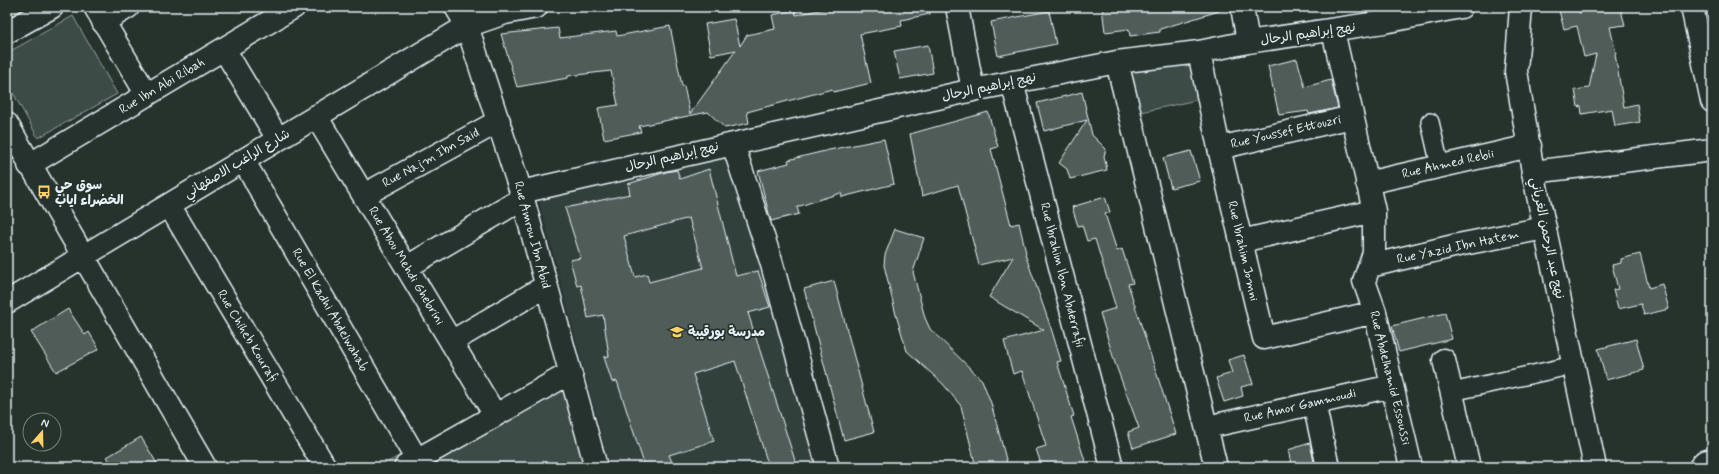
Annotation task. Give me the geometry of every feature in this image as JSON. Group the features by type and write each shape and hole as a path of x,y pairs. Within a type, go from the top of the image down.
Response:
{"street":[{"path":"7,32 52,7"},
{"path":"128,7 99,14 147,95"},
{"name":"Rue Ibn Abi Ribah","path":"29,165 294,7"},
{"name":"Rue Amrou Ibn Abid","path":"456,7 467,26 499,121 570,373 591,465"},
{"name":"شارع الراغب الاصفهاني","path":"7,302 467,26 505,13 536,7"},
{"path":"957,7 973,90"},
{"path":"1242,7 1248,42"},
{"name":"نهج إبراهيم الرحال","path":"407,267 521,196 733,144 1012,82 1117,62 1200,52 1248,42 1333,31 1383,15 1461,7"},
{"name":"نهج عبد الرحمن الغرياني","path":"1521,7 1516,72 1545,228 1594,467"},
{"path":"1692,7 1712,101"},
{"name":"Rue Abdelhamid Essoussi","path":"1333,31 1374,211 1374,253 1364,281 1375,312 1411,467"},
{"path":"224,49 278,139"},
{"name":"Rue Ibrahim Jomni","path":"1200,52 1219,148 1264,338 1375,312"},
{"path":"1117,62 1216,467"},
{"name":"Rue Ibrahim Ibn Abderrafii","path":"1012,82 1112,467"},
{"name":"Rue Abou Mehdi Ghebrini","path":"316,116 495,415"},
{"name":"Rue Youssef Ettouzri","path":"1219,148 1352,117"},
{"name":"Rue Najm Ibn Said","path":"364,196 499,121"},
{"path":"1430,122 1440,166"},
{"path":"7,124 29,165 205,467"},
{"path":"733,144 771,261 828,467"},
{"name":"Rue Ahmed Rebii","path":"1367,183 1530,146"},
{"path":"1534,172 1712,150"},
{"name":"Rue El Kadhi Abdelwahab","path":"243,160 411,463"},
{"name":"Rue Chiheb Kourafi","path":"169,205 325,467"},
{"path":"1241,241 1374,211"},
{"name":"Rue Yazid Ibn Hatem","path":"1370,266 1458,245 1545,228"},
{"path":"451,342 546,286"},
{"path":"1444,360 1469,467"},
{"path":"1452,392 1574,365"},
{"path":"411,463 570,373"},
{"name":"Rue Amor Gammoudi","path":"1207,427 1392,386"},
{"path":"1314,403 1328,467"},
{"path":"1700,467 1704,462 1712,460"}],"shaded area":[{"path":"73,16 117,94 38,138 7,82 7,53"},
{"path":"1191,56 1201,99 1137,113 1128,69"},
{"name":"مدرسة بورقيبة","path":"729,155 818,467 610,467 538,197"},
{"path":"560,366 587,467 379,467"}],"building":[{"path":"833,7 930,7 930,14 901,20 902,26 860,34 871,83 833,92 832,89 747,112 749,123 725,128 708,112 639,126 641,132 604,139 598,108 618,105 611,71 568,76 568,78 517,87 501,34 558,28 560,38 616,31 617,36 670,26 682,86 684,86 690,114 736,50 711,55 705,24 734,19 740,46 747,35 775,29 772,15 795,10 796,15"},
{"path":"1102,7 1219,7 1219,11 1160,29 1160,32 1130,36 1129,29 1105,32"},
{"path":"1558,7 1577,7 1579,13 1601,7 1620,7 1625,25 1610,27 1616,53 1624,107 1637,104 1640,122 1615,126 1612,109 1582,114 1581,106 1578,107 1575,90 1589,88 1596,54 1584,57 1577,26 1564,29"},
{"path":"1049,11 1056,44 998,56 991,22"},
{"path":"928,45 933,73 900,79 894,51"},
{"path":"1297,59 1305,87 1331,80 1338,108 1309,114 1308,111 1279,115 1268,66"},
{"path":"1082,92 1092,135 1106,149 1104,156 1107,170 1070,179 1067,169 1059,163 1087,120 1044,131 1037,103"},
{"path":"988,112 998,147 991,149 1011,225 1019,223 1025,254 1061,361 1057,362 1074,416 1071,417 1087,467 1042,467 1036,449 1046,446 1022,371 1013,374 1004,341 1044,330 989,297 1013,257 979,265 958,185 922,196 910,134"},
{"path":"884,139 894,184 842,197 841,193 821,199 797,207 799,214 771,221 758,171 789,163 788,160"},
{"path":"1191,151 1200,181 1171,188 1163,158"},
{"path":"709,169 736,276 758,271 770,307 748,313 797,467 769,467 735,361 693,374 714,441 669,455 672,462 657,467 645,467 617,381 612,382 604,357 609,356 603,315 588,318 581,285 577,286 570,260 581,258 565,208 630,194 628,184 666,172 677,170 680,179","holes":["689,218 703,268 649,282 647,274 635,277 624,236"]},
{"path":"1105,197 1110,212 1105,214 1117,251 1122,249 1133,283 1128,284 1176,434 1133,448 1128,432 1139,428 1115,363 1100,313 1116,308 1095,239 1087,241 1082,225 1078,226 1072,207"},
{"path":"895,229 924,238 913,272 925,318 930,329 982,380 991,403 1008,467 976,467 961,406 943,384 907,351 896,315 884,265 885,255"},
{"path":"1640,254 1649,288 1662,284 1669,309 1644,315 1641,304 1618,309 1613,290 1618,289 1612,265 1621,263 1621,259"},
{"path":"834,281 874,432 844,440 804,289"},
{"path":"68,309 85,335 89,332 99,349 56,372 31,332"},
{"path":"1445,313 1452,339 1399,352 1392,326"},
{"path":"1636,339 1644,370 1606,380 1598,349"},
{"path":"1244,355 1253,384 1241,387 1243,396 1224,402 1216,378 1232,373 1228,360"},
{"path":"141,437 159,467 114,467 107,457"},
{"path":"1310,443 1315,467 1292,467 1288,450"}],"place":[{"name":"سوق حي الخضراء اياب","path":"44,192"},
{"name":"مدرسة بورقيبة","path":"677,332"}]}
